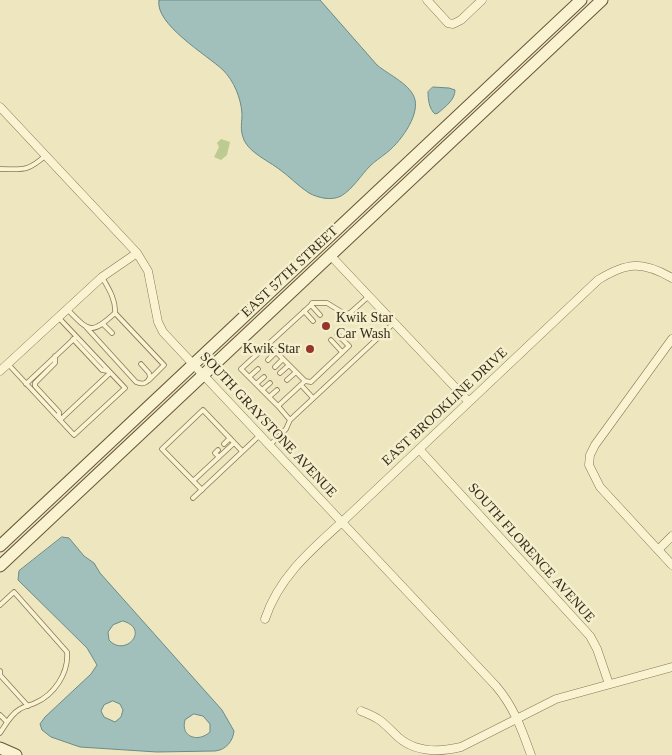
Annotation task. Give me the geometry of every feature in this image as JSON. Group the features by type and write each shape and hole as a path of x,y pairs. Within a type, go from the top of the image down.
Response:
{"main road":[{"name":"EAST 57TH STREET","path":"0,546 580,0"},
{"name":"EAST 57TH STREET","path":"0,566 602,0"},
{"path":"0,748 16,755"}],"street":[{"path":"427,0 448,23 453,24 461,20 482,0"},
{"name":"SOUTH GRAYSTONE AVENUE","path":"0,107 47,154 138,253 148,271 162,332 496,686 518,718 531,755"},
{"path":"0,371 102,277 138,253"},
{"path":"330,255 469,402"},
{"name":"EAST BROOKLINE DRIVE","path":"265,619 278,590 306,554 598,280 615,270 630,266 647,266 672,278"},
{"path":"672,339 594,445 589,465 600,487 672,565"},
{"name":"SOUTH FLORENCE AVENUE","path":"419,448 585,630 597,649 609,684"},
{"path":"658,550 672,536"},
{"path":"361,711 376,717 411,746 423,750 461,747 556,699 672,667"}],"lane":[{"path":"0,168 27,169 34,166 47,154"},
{"path":"86,327 95,329 115,313 116,305 102,277"},
{"path":"290,420 241,370 312,303 327,303 345,314 350,313 369,296"},
{"path":"311,305 320,315"},
{"path":"67,309 136,382 144,384 164,365 115,313"},
{"path":"304,311 313,321"},
{"path":"8,364 74,435 125,388 75,338 58,318"},
{"path":"103,324 112,333"},
{"path":"270,445 286,429 290,420 394,324"},
{"path":"278,406 303,383 311,382 349,346 337,334"},
{"path":"26,384 75,338"},
{"path":"331,340 342,352"},
{"path":"268,344 296,372 314,398"},
{"path":"268,360 276,352"},
{"path":"55,356 55,363 35,383 35,386 59,412 59,419"},
{"path":"275,367 283,359"},
{"path":"141,364 149,372 149,380"},
{"path":"280,373 289,365"},
{"path":"249,377 258,369"},
{"path":"59,419 109,372"},
{"path":"287,380 296,372"},
{"path":"256,384 264,377"},
{"path":"262,390 270,383"},
{"path":"269,397 277,390"},
{"path":"202,490 162,449 203,410 242,451"},
{"path":"193,498 260,435"},
{"path":"224,444 230,438"},
{"path":"193,481 234,443"},
{"path":"218,450 215,453 219,457"},
{"path":"0,605 14,592 68,652 68,659 56,689 37,702 21,708 7,722 0,733"},
{"path":"0,671 0,675 28,706"},
{"path":"0,715 7,722"}],"green space":[{"path":"221,139 230,142 227,155 221,160 214,157 219,147 217,143"}],"water":[{"path":"159,0 320,0 377,65 399,81 413,95 415,100 414,114 407,130 390,150 370,166 353,186 341,196 329,199 309,193 250,149 242,131 240,102 230,79 223,70 173,29 160,9"},
{"path":"433,87 455,90 455,94 449,103 435,114 430,107 428,98 428,92"},
{"path":"62,537 69,538 84,556 94,563 100,573 222,710 234,731 228,744 222,749 215,751 157,752 80,747 51,737 42,730 40,724 45,717 91,674 97,665 87,648 18,580 19,571","holes":["123,621 131,625 135,630 135,635 128,644 122,646 115,645 109,640 108,632 113,625","113,701 120,704 123,710 121,717 115,722 104,717 101,711 104,705","194,714 203,716 210,724 210,732 195,738 185,731 185,720"]}],"place":[{"name":"Kwik Star Car Wash","path":"326,326"},
{"name":"Kwik Star","path":"310,349"}]}
